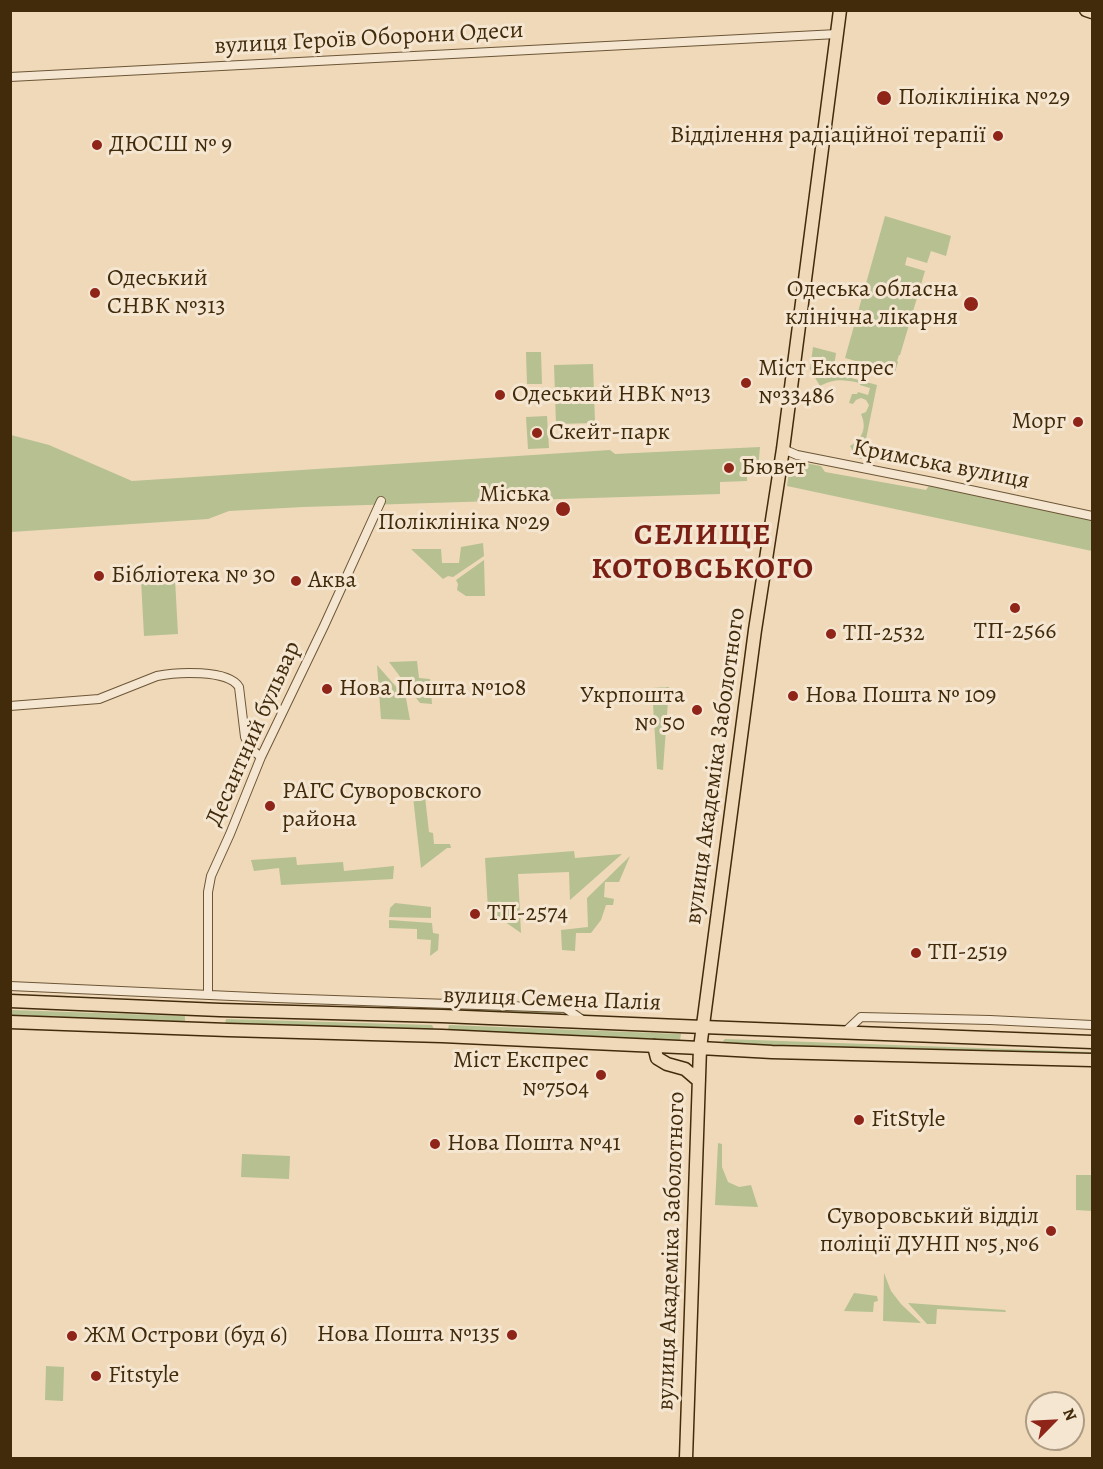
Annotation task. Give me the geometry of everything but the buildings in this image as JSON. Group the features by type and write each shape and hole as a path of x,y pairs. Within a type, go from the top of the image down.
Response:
{"main road":[{"name":"вулиця Академіка Заболотного","path":"686,1458 700,1048 755,630 783,449 840,10"},
{"path":"1086,10 1092,12"},
{"name":"вулиця Семена Палія","path":"10,1002 442,1016 1092,1042"},
{"path":"191,1009 191,1028"},
{"path":"442,1016 442,1036"},
{"name":"вулиця Семена Палія","path":"10,1022 442,1036 753,1051 1092,1060"},
{"path":"654,1046 657,1058 667,1064 686,1069 699,1081"}],"street":[{"name":"вулиця Героїв Оборони Одеси","path":"10,77 837,34"},
{"name":"Кримська вулиця","path":"783,449 797,455 1092,516"},
{"name":"Десантний бульвар","path":"208,994 209,884 261,757 381,501"},
{"path":"10,706 99,699 167,674 194,672 222,677 236,682 239,687 245,737 250,749 261,757"},
{"path":"10,986 565,1008 585,1022"},
{"path":"845,1032 861,1017 1092,1025"},
{"path":"990,1020 990,1038"}],"green space":[{"path":"885,216 951,236 946,256 931,251 927,263 907,257 905,265 925,271 895,372 845,358"},
{"path":"813,347 836,353 833,373 877,385 862,459 857,458 850,446 863,432 864,424 861,414 866,412 869,405 861,398 853,404 849,403 852,394 858,392 868,395 870,388 860,383 844,381 835,381 820,386 810,369"},
{"path":"526,352 541,352 542,384 527,384"},
{"path":"593,364 595,423 556,424 554,365"},
{"name":"Скейт-парк","path":"547,416 549,448 528,449 526,417"},
{"path":"11,435 49,445 132,481 610,450 615,454 760,447 758,470 747,469 747,481 720,482 720,494 303,507 229,511 208,519 11,532"},
{"path":"799,462 821,466 825,472 926,490 930,484 1092,520 1092,551 787,486 790,466"},
{"path":"483,543 484,556 453,577 448,576 443,579 411,549 441,549 442,563 459,563 461,547"},
{"path":"484,560 485,596 466,596 457,590 456,580"},
{"path":"175,579 178,634 144,636 141,580"},
{"path":"417,661 419,678 430,679 432,704 420,703 389,662"},
{"path":"377,665 406,698 410,720 381,719"},
{"path":"669,687 663,770 657,769 652,688"},
{"path":"412,788 424,788 429,832 433,833 434,844 450,844 451,848 447,848 421,868"},
{"path":"574,851 575,858 622,854 570,900 569,872 518,874 521,933 488,910 485,858"},
{"path":"630,856 619,882 605,882 604,897 614,899 613,905 606,905 601,920 591,933 576,933 575,951 562,950 561,930 588,927 587,898"},
{"path":"296,857 297,865 343,862 344,871 394,866 393,879 281,885 279,868 254,871 251,860"},
{"path":"395,903 431,907 431,918 389,917 390,908"},
{"path":"389,920 432,923 433,933 439,934 438,950 430,956 431,940 417,939 417,929 389,928"},
{"path":"430,1007 559,1011 562,1014 430,1012"},
{"path":"11,1010 185,1016 185,1022 11,1015"},
{"path":"226,1019 432,1025 434,1029 225,1024"},
{"path":"449,1025 681,1034 680,1040 449,1030"},
{"path":"725,1039 1092,1052 1092,1056 725,1044 723,1041"},
{"path":"718,1143 722,1144 722,1167 728,1182 739,1187 751,1185 758,1207 715,1205"},
{"path":"242,1154 290,1156 289,1179 241,1177"},
{"path":"1076,1175 1092,1175 1092,1211 1076,1210"},
{"path":"884,1273 891,1291 921,1323 883,1321"},
{"path":"854,1293 877,1296 878,1301 874,1302 873,1312 844,1311"},
{"path":"908,1303 1005,1310 1006,1312 937,1309 936,1324 927,1324"},
{"path":"46,1366 64,1367 63,1401 45,1400"}],"place":[{"name":"Поліклініка №29","path":"884,98"},
{"name":"Відділення радіаційної терапії","path":"998,136"},
{"name":"ДЮСШ № 9","path":"97,145"},
{"name":"Одеський СНВК №313","path":"95,293"},
{"name":"Одеська обласна клінічна лікарня","path":"971,304"},
{"name":"Міст Експрес №33486","path":"746,383"},
{"name":"Одеський НВК №13","path":"500,395"},
{"name":"Морг","path":"1078,422"},
{"name":"Скейт-парк","path":"537,433"},
{"name":"Бювет","path":"729,468"},
{"name":"Міська Поліклініка №29","path":"563,509"},
{"name":"Бібліотека № 30","path":"99,576"},
{"name":"Аква","path":"296,581"},
{"name":"ТП-2566","path":"1015,608"},
{"name":"ТП-2532","path":"831,634"},
{"name":"Нова Пошта №108","path":"327,689"},
{"name":"Нова Пошта № 109","path":"793,696"},
{"name":"Укрпошта № 50","path":"697,710"},
{"name":"РАГС Суворовского района","path":"270,806"},
{"name":"ТП-2574","path":"475,914"},
{"name":"ТП-2519","path":"916,953"},
{"name":"Міст Експрес №7504","path":"601,1075"},
{"name":"FitStyle","path":"859,1120"},
{"name":"Нова Пошта №41","path":"435,1144"},
{"name":"Суворовський відділ поліції ДУНП №5,№6","path":"1051,1231"},
{"name":"Нова Пошта №135","path":"512,1335"},
{"name":"ЖМ Острови (буд 6)","path":"72,1336"},
{"name":"Fitstyle","path":"96,1376"}],"district":[{"name":"СЕЛИЩЕ КОТОВСЬКОГО","path":"703,554"}]}
